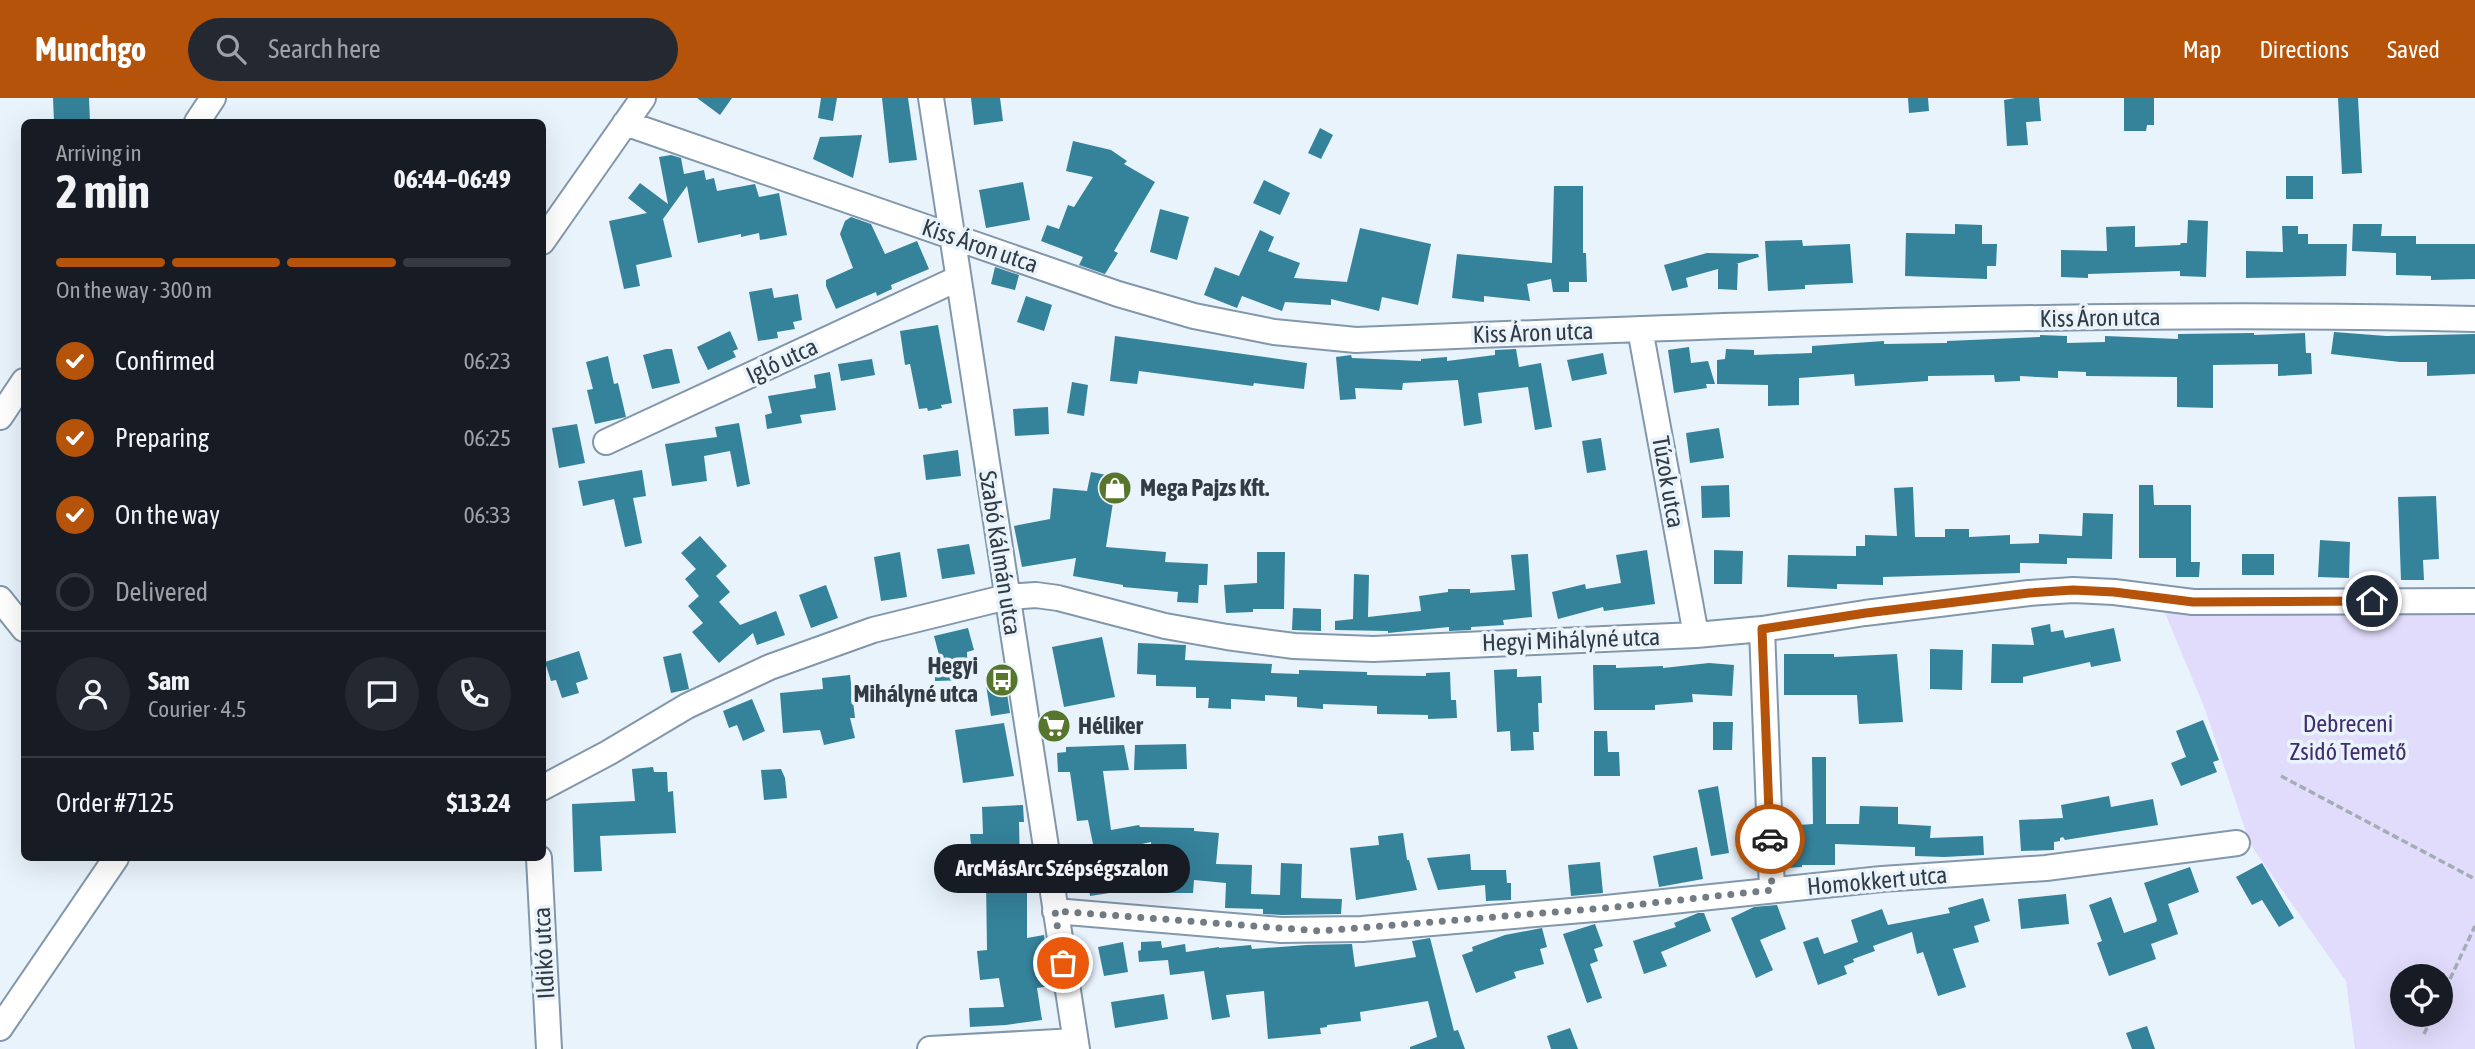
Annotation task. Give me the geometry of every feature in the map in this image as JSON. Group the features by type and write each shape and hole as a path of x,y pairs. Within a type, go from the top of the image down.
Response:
{"street":[{"path":"199,119 213,98"},
{"path":"546,236 643,98"},
{"name":"Szabó Kálmán utca","path":"930,98 1076,1045"},
{"name":"Kiss Áron utca","path":"625,123 1156,305 1194,316 1274,332 1356,340 1887,321 2306,315 2475,319"},
{"name":"Igló utca","path":"606,442 957,279"},
{"name":"Túzok utca","path":"1640,329 1696,635"},
{"path":"0,417 21,386"},
{"name":"Hegyi Mihályné utca","path":"546,786 687,706 770,667 873,630 1007,597 1036,595 1058,598 1165,626 1294,646 1373,649 1696,635 1762,629 2029,593 2073,590 2193,602 2475,601"},
{"path":"0,599 21,625"},
{"path":"1762,629 1772,890"},
{"name":"Homokkert utca","path":"1055,911 1320,931 2046,868 2237,843"},
{"path":"0,1028 114,861"},
{"name":"Ildikó utca","path":"539,861 548,1049"},
{"path":"930,1049 1076,1045"}],"path":[{"path":"2281,776 2475,879"},
{"path":"2453,973 2475,926"},
{"path":"2424,1034 2427,1027"}],"green space":[{"name":"Debreceni Zsidó Temető","path":"2475,610 2475,1049 2355,1049 2346,981 2250,844 2205,709 2165,613"}],"building":[{"path":"53,98 89,98 90,119 54,119"},
{"path":"697,98 732,98 720,115"},
{"path":"821,98 837,98 833,121 818,118"},
{"path":"882,98 908,98 917,160 889,163"},
{"path":"971,98 1000,98 1003,121 974,125"},
{"path":"1908,98 1928,98 1929,111 1909,113"},
{"path":"2039,98 2041,121 2026,122 2028,145 2007,146 2004,100"},
{"path":"2124,98 2154,98 2154,125 2147,125 2146,131 2124,131"},
{"path":"2338,98 2358,98 2362,173 2342,174"},
{"path":"1320,128 1333,135 1321,159 1308,153"},
{"path":"862,135 853,178 813,159 820,137"},
{"path":"1073,141 1111,150 1127,161 1124,164 1155,182 1114,251 1118,253 1105,274 1079,265 1083,257 1041,241 1047,225 1059,229 1068,205 1074,207 1093,177 1066,171"},
{"path":"671,155 681,158 684,174 704,170 706,180 714,178 717,191 755,184 759,197 779,193 787,235 760,240 759,233 741,237 741,234 698,243 687,186 663,219 672,257 636,265 640,286 624,289 609,221 647,213 628,198 640,183 668,204 659,157"},
{"path":"2286,176 2313,176 2313,199 2286,199"},
{"path":"1264,180 1290,193 1280,215 1253,203"},
{"path":"1023,182 1030,220 986,228 979,190"},
{"path":"1554,186 1583,186 1583,253 1586,253 1587,282 1569,282 1569,292 1553,292 1551,279 1527,284 1530,301 1484,296 1484,302 1452,298 1457,254 1552,263"},
{"path":"1160,209 1189,217 1177,260 1150,252"},
{"path":"851,217 871,224 885,254 917,241 929,269 891,285 892,289 877,296 876,292 836,309 826,280 853,268 840,234 845,221"},
{"path":"2188,220 2208,221 2206,277 2180,276 2180,271 2088,274 2088,278 2061,277 2061,250 2107,251 2106,227 2135,226 2135,247 2180,245 2187,243"},
{"path":"1955,224 1982,225 1982,244 1997,244 1996,266 1987,266 1987,279 1905,276 1906,233 1955,234"},
{"path":"2353,224 2382,224 2381,236 2416,236 2416,244 2475,244 2475,279 2431,280 2431,276 2396,275 2396,253 2352,251"},
{"path":"2282,226 2298,226 2298,234 2308,234 2308,244 2347,244 2346,276 2246,278 2246,251 2283,252"},
{"path":"1360,228 1431,244 1418,305 1382,297 1379,311 1331,299 1331,305 1285,302 1282,311 1242,296 1237,308 1204,295 1215,267 1239,276 1260,230 1274,237 1268,251 1300,263 1294,278 1347,282"},
{"path":"1802,240 1803,246 1850,244 1853,283 1805,285 1805,289 1768,291 1765,241"},
{"path":"1707,253 1758,254 1759,257 1736,264 1737,290 1718,289 1718,269 1686,278 1688,287 1672,291 1664,265"},
{"path":"995,267 1019,275 1015,290 991,284"},
{"path":"772,288 774,298 798,294 802,320 793,322 795,329 777,332 778,338 758,341 749,292"},
{"path":"1026,296 1052,305 1044,331 1017,322"},
{"path":"938,325 952,403 928,411 927,408 919,409 910,364 905,365 900,331"},
{"path":"730,331 738,349 733,351 736,357 708,370 697,347"},
{"path":"2334,332 2386,336 2475,334 2475,374 2427,376 2427,362 2400,362 2331,354"},
{"path":"2305,333 2306,353 2311,353 2312,374 2278,376 2278,364 2213,365 2213,408 2177,407 2177,377 2086,376 2086,372 2058,371 2058,378 2020,376 2020,381 1995,382 1994,375 1928,376 1928,381 1855,386 1854,374 1799,378 1799,405 1768,406 1768,385 1717,384 1717,360 1725,359 1726,349 1754,350 1754,355 1812,353 1812,346 1884,341 1884,344 1947,343 2040,335 2067,336 2067,343 2105,342 2105,336 2178,339 2178,334"},
{"path":"1115,336 1307,363 1304,389 1254,383 1253,386 1139,371 1137,384 1110,381"},
{"path":"1689,347 1691,363 1708,361 1715,384 1706,384 1707,388 1674,393 1668,350"},
{"path":"672,349 680,383 652,389 643,355"},
{"path":"1516,349 1519,367 1541,363 1552,427 1535,430 1528,387 1478,393 1482,423 1464,426 1458,380 1403,383 1402,390 1355,388 1356,399 1340,400 1336,357 1351,355 1352,358 1421,361 1447,357 1447,361 1495,355 1495,350"},
{"path":"1603,353 1607,374 1572,381 1567,360"},
{"path":"608,356 614,384 618,383 626,417 595,424 587,390 593,389 586,362"},
{"path":"872,359 875,375 841,381 838,364"},
{"path":"830,372 836,410 800,415 802,423 767,429 765,415 772,413 768,396 816,388 814,375"},
{"path":"1072,382 1088,385 1084,416 1067,413"},
{"path":"1048,407 1049,434 1015,436 1013,409"},
{"path":"739,423 750,484 737,487 730,451 704,456 707,481 672,486 665,444 717,437 715,427"},
{"path":"577,424 585,463 559,468 552,428"},
{"path":"1719,428 1724,458 1690,463 1686,433"},
{"path":"1601,438 1606,470 1587,473 1582,441"},
{"path":"958,450 961,476 926,480 923,455"},
{"path":"642,470 646,496 633,498 642,543 625,547 614,499 583,506 578,481"},
{"path":"1091,472 1117,477 1106,547 1166,552 1165,562 1208,564 1207,585 1199,585 1198,603 1177,602 1178,592 1123,587 1073,576 1076,558 1022,567 1014,526 1050,519 1053,488 1087,491"},
{"path":"1729,485 1730,517 1702,518 1701,486"},
{"path":"2139,485 2153,485 2154,505 2191,505 2191,562 2200,562 2199,577 2176,577 2176,558 2139,558"},
{"path":"1913,487 1915,537 1945,537 1945,529 1969,529 1969,537 2010,535 2010,544 2039,543 2039,534 2082,536 2083,513 2113,514 2112,559 2067,558 2067,564 2020,563 2020,573 1883,577 1883,585 1837,584 1837,589 1787,587 1788,555 1856,556 1856,546 1865,546 1865,535 1897,536 1894,488"},
{"path":"2436,496 2439,559 2423,560 2424,580 2401,580 2398,497"},
{"path":"700,536 727,566 716,576 730,592 719,602 740,625 776,611 785,635 757,645 753,633 719,663 692,632 703,623 688,606 699,596 685,579 696,569 681,553"},
{"path":"2320,540 2350,542 2349,578 2318,577"},
{"path":"969,544 975,574 942,579 937,549"},
{"path":"1647,550 1655,604 1604,611 1603,607 1558,619 1552,592 1585,584 1586,589 1621,583 1616,555"},
{"path":"1714,550 1743,551 1742,584 1714,584"},
{"path":"900,552 907,597 881,601 874,557"},
{"path":"1257,552 1285,552 1284,609 1253,609 1253,612 1226,613 1224,585 1257,583"},
{"path":"1528,554 1532,617 1503,620 1504,625 1471,627 1471,630 1449,631 1449,627 1388,633 1335,630 1335,621 1353,619 1354,574 1369,575 1368,617 1421,611 1419,596 1448,592 1448,589 1470,589 1470,593 1515,590 1511,555"},
{"path":"2242,554 2274,554 2274,575 2242,575"},
{"path":"826,585 838,618 811,628 799,595"},
{"path":"1293,608 1321,609 1321,631 1292,630"},
{"path":"2050,624 2051,632 2063,630 2065,638 2114,628 2121,661 2091,667 2090,662 2023,677 2023,683 1991,683 1992,644 2034,645 2031,628"},
{"path":"968,628 974,650 967,652 968,680 935,681 935,666 942,666 934,636"},
{"path":"1102,637 1115,697 1064,707 1052,647"},
{"path":"1138,643 1186,645 1185,660 1272,664 1271,673 1299,674 1299,670 1426,676 1426,673 1450,672 1451,700 1456,700 1457,718 1428,719 1428,715 1377,714 1377,706 1323,704 1323,709 1297,707 1297,697 1265,695 1265,701 1231,699 1231,709 1208,708 1209,698 1196,698 1196,687 1156,686 1156,675 1137,674"},
{"path":"1930,649 1963,650 1962,690 1930,689"},
{"path":"579,651 588,679 576,683 579,693 562,698 556,680 551,681 546,662"},
{"path":"681,653 689,689 671,693 663,657"},
{"path":"1784,654 1834,654 1834,657 1897,654 1903,722 1859,724 1857,695 1784,695"},
{"path":"1709,663 1734,665 1732,696 1692,694 1693,702 1655,705 1655,710 1594,710 1593,665 1663,668"},
{"path":"1517,669 1517,677 1541,676 1542,703 1538,703 1539,732 1533,732 1534,750 1511,751 1510,731 1497,732 1494,670"},
{"path":"850,675 855,718 850,718 855,738 824,745 820,730 783,733 780,693 823,689 822,678"},
{"path":"1005,681 1010,713 991,716 986,685"},
{"path":"752,699 765,731 743,741 737,725 729,728 723,711"},
{"path":"2203,720 2219,760 2213,762 2217,772 2181,786 2171,763 2186,757 2176,731"},
{"path":"1713,722 1733,722 1732,750 1713,750"},
{"path":"1004,723 1014,776 963,783 955,730"},
{"path":"1594,731 1607,731 1608,752 1619,752 1620,776 1594,776"},
{"path":"1186,744 1187,769 1134,770 1135,745"},
{"path":"1124,745 1129,770 1103,771 1111,830 1139,825 1194,828 1194,831 1219,833 1216,864 1252,865 1251,894 1280,895 1281,863 1302,864 1301,898 1342,899 1341,914 1282,915 1263,914 1263,909 1225,908 1226,883 1194,880 1193,893 1142,893 1143,876 1150,876 1151,842 1109,851 1116,892 1090,896 1085,865 1097,863 1088,820 1077,821 1070,772 1058,772 1057,753 1066,752 1066,747"},
{"path":"1812,757 1826,757 1826,824 1859,824 1860,806 1898,807 1898,824 1931,826 1930,838 1983,836 1984,855 1915,856 1915,847 1835,844 1835,865 1786,868 1784,826 1813,824"},
{"path":"653,767 654,772 667,772 668,792 673,791 676,833 600,836 602,871 574,872 572,804 635,801 632,769"},
{"path":"781,769 787,798 764,800 761,770"},
{"path":"1718,786 1729,853 1711,856 1698,790"},
{"path":"2109,796 2111,807 2153,799 2158,825 2065,840 2063,837 2054,842 2054,850 2021,851 2019,820 2063,818 2061,805"},
{"path":"1023,805 1024,822 1019,822 1020,870 1025,869 1027,888 1027,938 1044,935 1050,986 1037,988 1042,1020 970,1027 969,1008 1004,1007 999,978 980,980 977,951 987,950 986,879 974,880 970,834 983,834 982,807"},
{"path":"1403,833 1407,860 1417,890 1356,900 1350,848 1379,845 1378,836"},
{"path":"1697,847 1703,879 1659,887 1653,856"},
{"path":"1470,854 1471,870 1506,870 1507,883 1511,883 1511,900 1486,901 1485,885 1438,890 1427,858"},
{"path":"1600,862 1603,893 1571,896 1568,865"},
{"path":"2262,863 2294,918 2279,927 2262,900 2252,905 2236,877"},
{"path":"2190,867 2199,892 2168,904 2178,934 2151,944 2156,959 2109,976 2097,943 2102,941 2089,905 2111,897 2124,933 2156,922 2144,883"},
{"path":"2066,894 2069,924 2021,929 2018,899"},
{"path":"1983,898 1990,921 1974,926 1979,942 1953,949 1966,987 1938,996 1923,952 1917,954 1912,932 1873,946 1875,951 1853,959 1854,962 1844,966 1847,974 1818,985 1803,942 1818,937 1824,954 1858,942 1851,920 1882,909 1888,925 1950,913 1948,908"},
{"path":"1777,905 1786,929 1760,940 1773,970 1756,978 1731,918 1754,907"},
{"path":"1704,913 1711,931 1661,952 1667,966 1644,974 1633,941 1676,927 1674,923"},
{"path":"1595,924 1603,946 1594,949 1598,961 1590,964 1602,998 1587,1003 1563,934"},
{"path":"1542,928 1547,947 1540,949 1544,964 1514,972 1516,978 1476,993 1462,955 1473,951 1472,947 1505,935"},
{"path":"1430,938 1454,1031 1458,1030 1465,1049 1410,1049 1437,1037 1428,1001 1360,1012 1361,1021 1327,1025 1320,1028 1321,1034 1268,1039 1264,991 1226,995 1230,1017 1212,1020 1204,971 1170,975 1168,960 1139,962 1138,951 1141,950 1141,942 1161,941 1162,948 1185,944 1186,952 1251,945 1252,949 1352,944 1355,967 1416,957 1412,941"},
{"path":"1123,942 1128,972 1104,976 1098,947"},
{"path":"1164,994 1168,1019 1115,1028 1111,1002"},
{"path":"2147,1026 2155,1049 2132,1049 2126,1033"},
{"path":"1570,1028 1578,1049 1551,1049 1547,1036"}],"way so far":[{"path":"1063,963 1055,911 1320,931 1606,908 1772,890 1770,839"}],"place":[{"name":"Mega Pajzs Kft.","path":"1115,488"},
{"name":"Hegyi Mihályné utca","path":"1002,680"},
{"name":"Héliker","path":"1054,726"},
{"name":"ArcMásArc Szépségszalon","path":"1063,963"}],"route":[{"path":"1770,839 1762,629 1866,613 2073,590 2193,602 2372,601"}]}
